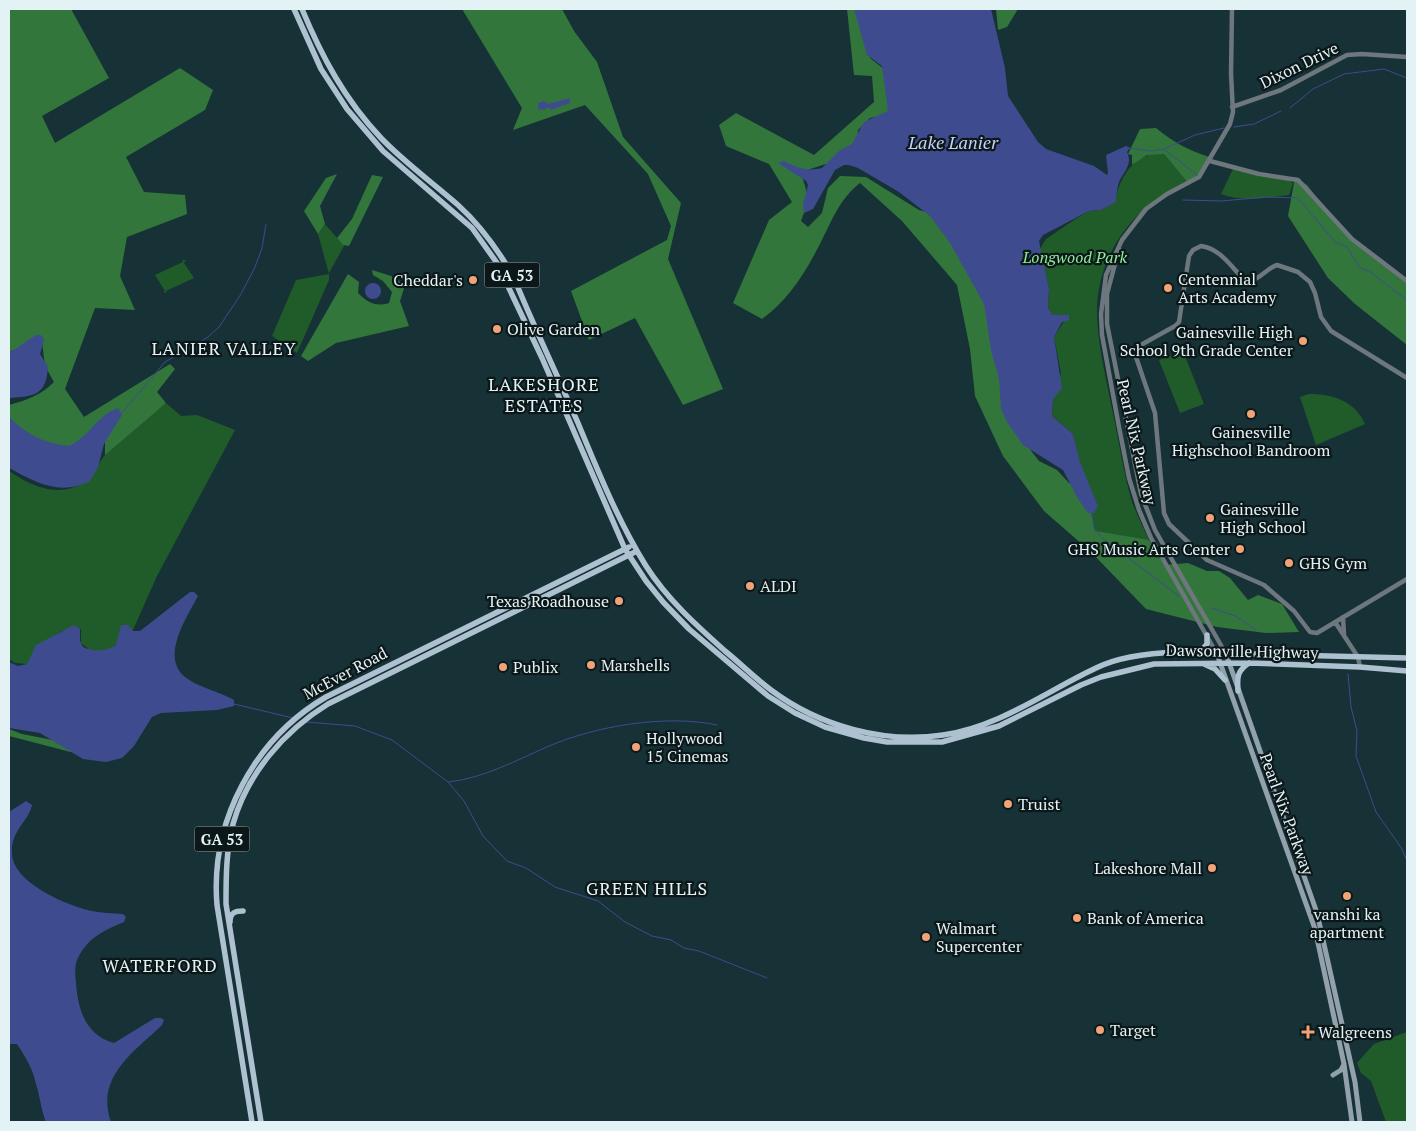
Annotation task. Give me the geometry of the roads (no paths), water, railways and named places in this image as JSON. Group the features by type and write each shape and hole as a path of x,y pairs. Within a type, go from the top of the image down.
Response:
{"main road":[{"name":"Dawsonville Highway","path":"294,9 321,69 347,108 383,151 460,215 494,258 520,308 637,552 674,603 767,687 814,715 842,726 872,734 926,737 979,728 1097,667 1142,656 1166,653 1199,653 1407,658"},
{"name":"Dawsonville Highway","path":"302,9 327,65 367,123 393,150 458,205 487,236 514,278 629,556 654,592 677,617 768,696 816,723 864,738 887,742 942,742 1000,726 1081,684 1149,665 1229,662 1360,667 1407,671"},
{"name":"McEver Road","path":"252,1122 216,889 221,844 241,787 271,740 307,708 406,656 634,544"},
{"name":"McEver Road","path":"261,1122 226,904 229,845 233,824 243,799 271,752 297,726 328,704 637,552"},
{"path":"506,616 540,595 543,589"},
{"path":"1199,653 1207,644 1207,635"},
{"name":"Pearl Nix Parkway","path":"1217,654 1315,929 1344,1064 1352,1122"},
{"name":"Pearl Nix Parkway","path":"1226,654 1317,913 1355,1082 1360,1122"},
{"path":"1199,662 1215,669 1225,680"},
{"path":"1238,691 1237,674 1240,668 1249,663"},
{"path":"233,951 230,916 234,912 243,911"},
{"path":"1333,1075 1341,1070 1344,1064"}],"street":[{"path":"1122,240 1146,209 1167,194 1200,177 1230,124 1232,107 1232,9"},
{"name":"Dixon Drive","path":"1232,107 1281,90 1347,55 1407,58"},
{"path":"1210,161 1259,174 1298,180 1352,240 1407,281"},
{"name":"Pearl Nix Parkway","path":"1122,240 1111,261 1105,280 1101,303 1101,326 1129,478 1139,510 1151,538 1217,654"},
{"name":"Pearl Nix Parkway","path":"1122,240 1107,294 1107,324 1138,485 1155,530 1226,654"},
{"path":"1407,378 1331,331 1321,318 1315,293 1310,282 1298,272 1287,267 1272,267 1254,279 1247,281 1240,278 1232,264 1221,254 1205,247 1197,248 1188,258 1181,316 1175,326 1139,346 1135,354 1156,413 1162,507 1166,520 1207,560 1264,585 1294,610 1310,632 1317,633 1407,579"},
{"path":"1343,617 1344,636"},
{"path":"1335,622 1358,657 1360,667"}],"water":[{"name":"Lake Lanier","path":"854,9 991,9 1005,68 1008,96 1038,142 1046,149 1094,166 1107,175 1106,155 1126,146 1130,148 1127,152 1129,156 1128,164 1119,182 1116,202 1101,210 1089,211 1043,235 1039,241 1049,289 1048,308 1053,315 1069,315 1069,320 1062,322 1054,337 1062,388 1053,399 1052,416 1073,434 1080,462 1098,506 1094,513 1088,513 1078,499 1063,470 1023,445 1007,422 1001,409 999,379 991,350 984,304 950,243 930,216 899,192 858,168 849,165 844,165 835,170 813,209 804,213 803,204 808,185 806,181 778,163 784,161 807,169 822,168 839,151 852,144 864,122 888,111 882,66 867,55"},
{"path":"570,98 570,103 551,110 548,107 544,110 538,109 538,103 544,101 548,104"},
{"path":"370,283 376,283 381,288 379,297 370,299 365,294 365,288"},
{"path":"36,335 41,335 44,340 40,354 48,367 45,384 37,393 32,395 9,398 9,353"},
{"path":"118,408 122,415 104,444 98,467 90,481 69,487 49,486 9,468 9,417 22,429 36,437 52,443 69,446 83,437 104,415"},
{"path":"190,592 194,592 198,596 178,637 175,659 178,669 191,681 234,700 234,706 217,710 161,713 152,717 134,746 122,758 106,762 83,759 40,733 9,728 9,662 18,666 27,664 36,645 74,625 80,629 80,641 83,647 91,650 108,649 116,645 121,625 128,625 133,631 140,631"},
{"path":"26,801 32,805 12,846 15,865 22,874 43,891 70,904 92,911 123,914 126,917 124,922 104,931 93,939 83,949 77,959 75,973 77,993 85,1020 96,1034 114,1043 155,1018 164,1020 162,1025 129,1056 113,1079 108,1092 107,1106 111,1122 46,1122 31,1068 17,1044 9,1044 9,812"}],"waterway":[{"path":"1290,108 1313,89 1344,74 1384,69 1407,78"},
{"path":"1234,127 1254,124 1281,111"},
{"path":"1129,148 1151,151 1164,149 1195,135 1224,128"},
{"path":"1165,150 1197,175"},
{"path":"1183,200 1221,201 1267,197 1298,198 1335,242 1347,247 1360,268 1370,272 1407,300"},
{"path":"121,414 165,362 208,337 219,327 241,294 255,267 262,248 266,224"},
{"path":"1091,511 1094,528 1103,539 1179,596"},
{"path":"1211,608 1235,616 1256,630"},
{"path":"1348,674 1351,707 1357,731 1356,756 1376,812 1402,849 1407,861"},
{"path":"234,704 293,718"},
{"path":"449,782 488,773 549,746 609,728 632,724 676,721 717,725"},
{"path":"306,722 355,726 392,740 448,782 464,801 483,836 507,861 526,868 555,887 598,901 625,922 652,936 671,940 684,948 699,951 767,978"}],"place":[{"name":"Cheddar's","path":"473,280"},
{"name":"Centennial Arts Academy","path":"1168,288"},
{"name":"Olive Garden","path":"497,329"},
{"name":"Gainesville High School 9th Grade Center","path":"1303,341"},
{"name":"Gainesville Highschool Bandroom","path":"1251,414"},
{"name":"Gainesville High School","path":"1210,518"},
{"name":"GHS Music Arts Center","path":"1240,549"},
{"name":"GHS Gym","path":"1289,563"},
{"name":"ALDI","path":"750,586"},
{"name":"Texas Roadhouse","path":"619,601"},
{"name":"Marshells","path":"591,665"},
{"name":"Publix","path":"503,667"},
{"name":"Hollywood 15 Cinemas","path":"636,747"},
{"name":"Truist","path":"1008,804"},
{"name":"Lakeshore Mall","path":"1212,868"},
{"name":"vanshi ka apartment","path":"1347,896"},
{"name":"Bank of America","path":"1077,918"},
{"name":"Walmart Supercenter","path":"926,937"},
{"name":"Target","path":"1100,1030"},
{"name":"Walgreens","path":"1308,1032"}],"district":[{"name":"LANIER VALLEY","path":"224,348"},
{"name":"LAKESHORE ESTATES","path":"544,394"},
{"name":"GREEN HILLS","path":"647,888"},
{"name":"WATERFORD","path":"160,965"}],"park label":[{"name":"Longwood Park","path":"1075,257"}]}
